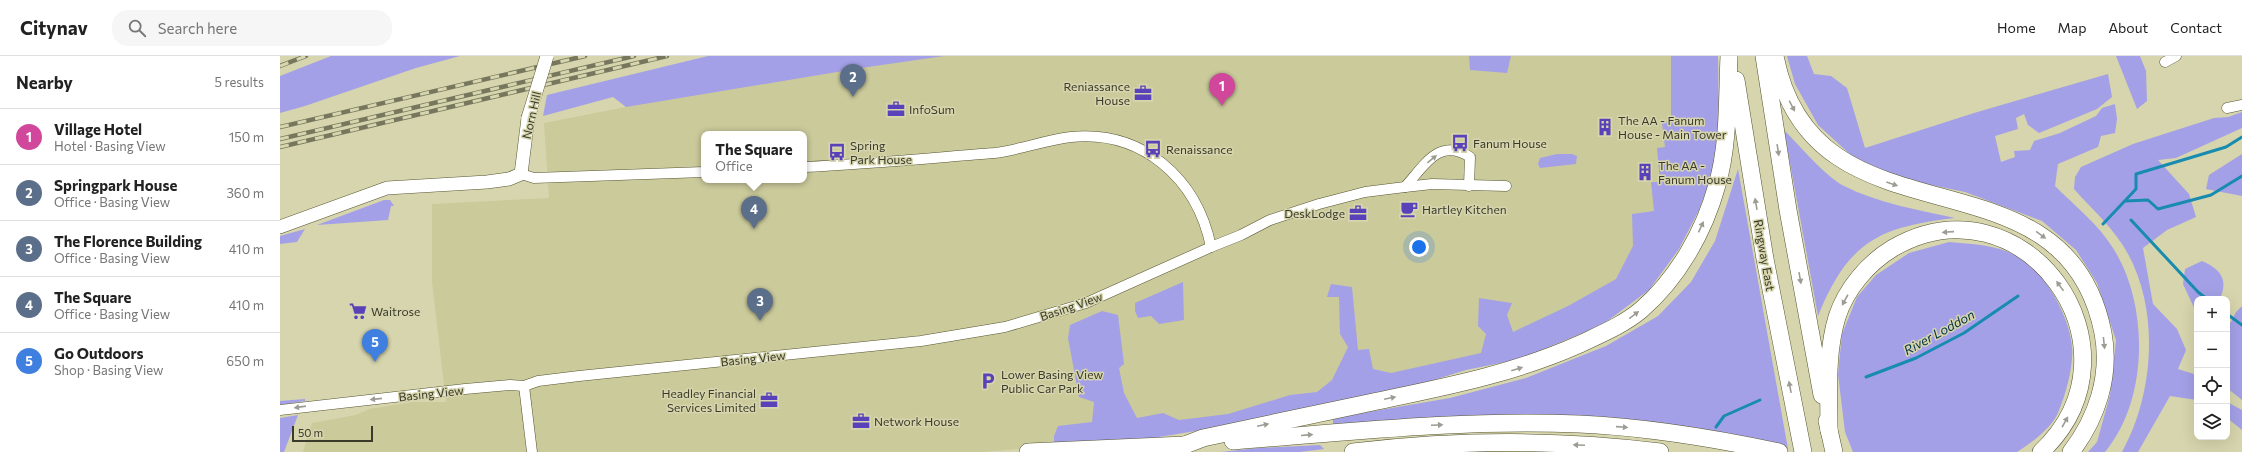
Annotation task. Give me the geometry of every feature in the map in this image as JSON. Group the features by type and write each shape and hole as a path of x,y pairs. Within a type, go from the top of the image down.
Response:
{"main road":[{"path":"1184,445 1203,438 1490,377 1540,361 1627,320 1654,298 1669,281 1692,244 1709,208 1718,182 1724,150 1729,56"},
{"name":"Ringway East","path":"1732,56 1765,259 1803,452"},
{"path":"1764,56 1788,210 1834,452"},
{"path":"1776,56 1784,89 1795,111 1819,142 1843,161 1869,176 1895,185 1980,207 2013,219 2039,233 2069,259 2088,288 2095,303 2104,341 2105,358 2102,391 2094,415 2071,452"},
{"path":"1829,431 1832,339 1842,306 1854,286 1879,258 1907,241 1942,232 1976,232 2006,242 2044,266 2066,294 2076,317 2082,344 2080,382 2066,421 2050,443 2041,452"},
{"path":"1028,452 1184,445 1436,425 1513,423 1579,424 1641,429 1704,437 1779,452"},
{"path":"1353,452 1422,445 1506,442 1583,445 1660,452"}],"street":[{"name":"Norn Hill","path":"521,174 528,118 547,56"},
{"path":"2165,62 2176,56"},
{"path":"2227,108 2242,105"},
{"path":"807,167 1001,152 1070,138 1088,137 1114,140 1141,149 1169,168 1194,199 1206,226 1211,247"},
{"path":"1405,187 1429,160 1445,149 1458,150 1470,157 1469,186"},
{"path":"280,227 387,188 487,182 509,179 521,174 534,178 701,172"},
{"name":"Basing View","path":"280,410 510,385 524,386 538,381 559,378 921,341 1005,327 1086,303 1241,235 1270,220 1319,204 1365,192 1432,184 1506,186"},
{"path":"524,386 532,452"}],"shaded area":[{"path":"331,56 460,56 416,68 305,106 280,113 280,76"},
{"path":"708,56 944,56 861,68 626,107 613,97 543,116 547,95"},
{"path":"933,56 1681,56 1692,128 1627,278 1512,344 1393,384 1144,438 982,452 303,452 312,423 356,415 369,409 413,402 446,402 432,282 432,204 549,198 544,123 667,99"},
{"path":"1469,56 1511,56 1507,73 1470,70"},
{"path":"1671,56 1718,56 1719,120 1713,172 1699,210 1679,249 1649,290 1602,325 1520,359 1466,370 1405,389 1220,427 1141,440 1054,448 1054,436 1058,426 1092,422 1094,402 1079,397 1068,338 1070,325 1102,311 1118,315 1124,364 1119,368 1124,393 1137,418 1163,413 1179,420 1228,414 1290,395 1317,392 1332,380 1348,347 1340,334 1339,297 1327,297 1331,284 1352,287 1358,350 1369,349 1373,369 1391,373 1481,353 1486,334 1478,326 1479,298 1512,303 1507,315 1513,332 1568,306 1616,279 1633,246 1632,214 1654,211 1651,182 1660,182 1657,148 1665,147 1662,123 1671,122"},
{"path":"1787,56 1807,56 1814,74 1831,76 1847,88 1865,148 1974,113 2108,74 2112,97 2097,109 2039,133 2028,125 2024,114 2016,118 2018,129 1995,136 2001,162 2015,157 2014,151 2030,150 2034,141 2060,133 2096,116 2102,108 2115,104 2117,119 2115,133 2101,136 2098,147 2058,164 2055,186 2093,223 2107,239 2125,271 2133,296 2138,323 2139,352 2136,379 2130,406 2119,431 2105,452 2088,452 2097,442 2110,395 2116,340 2097,283 2076,250 2042,221 1965,192 1892,177 1853,157 1818,125 1795,84"},
{"path":"2116,56 2140,56 2146,71 2147,101 2137,109"},
{"path":"2242,112 2242,128 2176,158 2158,160 2189,194 2196,217 2167,230 2143,248 2153,304 2177,329 2186,350 2178,369 2194,374 2194,400 2170,396 2138,452 2122,452 2133,429 2147,376 2149,348 2148,320 2143,293 2135,267 2117,237 2074,189 2075,177 2081,167 2133,144 2214,118 2228,117"},
{"path":"1784,130 1829,176 1844,186 1870,197 1913,209 1955,218 1905,227 1886,233 1869,243 1854,255 1841,271 1829,291 1818,316"},
{"path":"1557,154 1572,154 1577,156 1576,164 1540,168 1538,164 1540,158"},
{"path":"2242,154 2242,196 2206,189 2209,175"},
{"path":"1738,169 1788,449 1744,437 1495,416 1333,424 1333,418 1450,398 1526,378 1606,346 1658,316 1691,282 1715,241"},
{"path":"384,200 390,200 394,206 391,206 388,220 317,225"},
{"path":"305,229 297,242 280,244 280,236"},
{"path":"1949,242 1987,246 2014,254 2031,266 2040,275 2056,298 2067,323 2072,347 2072,363 2063,400 2057,415 2045,431 2017,452 1853,452 1845,432 1838,374 1842,334 1857,297 1876,275 1909,253"},
{"path":"2202,261 2214,268 2218,271 2223,280 2224,286 2221,296 2194,296 2194,308 2183,284 2185,269"},
{"path":"1183,282 1184,320 1159,324 1151,316 1138,318 1135,311 1135,303"},
{"path":"2242,306 2242,400 2230,390 2230,322 2236,312"},
{"path":"305,399 305,401 280,405 280,401"},
{"path":"2230,404 2242,410 2242,430 2230,420"},
{"path":"298,415 284,452 280,452 280,418"},
{"path":"1320,445 1324,449 1300,452 1221,452 1258,448"}],"waterway":[{"name":"River Loddon","path":"2103,224 2136,189 2136,174 2226,147 2242,137"},
{"name":"River Loddon","path":"2126,201 2148,200 2158,209 2211,195 2242,176"},
{"name":"River Loddon","path":"2131,220 2203,296"},
{"name":"River Loddon","path":"1866,377 1916,358 1964,333 2018,296"},
{"name":"River Loddon","path":"2230,316 2242,325"},
{"name":"River Loddon","path":"1716,427 1724,416 1760,400"}],"railway":[{"path":"280,66 306,56"},
{"path":"280,127 585,56"},
{"path":"280,139 634,56"},
{"path":"280,147 667,56"}],"place":[{"name":"Reniassance House","path":"1143,93"},
{"name":"Springpark House","path":"853,97"},
{"name":"Village Hotel","path":"1222,106"},
{"name":"InfoSum","path":"896,109"},
{"name":"The AA - Fanum House - Main Tower","path":"1605,127"},
{"name":"Fanum House","path":"1460,143"},
{"name":"Renaissance","path":"1153,149"},
{"name":"Spring Park House","path":"837,152"},
{"name":"The AA - Fanum House","path":"1645,172"},
{"name":"Hartley Kitchen","path":"1409,209"},
{"name":"DeskLodge","path":"1358,213"},
{"name":"The Square","path":"754,229"},
{"name":"Waitrose","path":"358,311"},
{"name":"The Florence Building","path":"760,321"},
{"name":"Go Outdoors","path":"375,362"},
{"name":"Lower Basing View Public Car Park","path":"988,381"},
{"name":"Headley Financial Services Limited","path":"769,400"},
{"name":"Network House","path":"861,421"}]}
